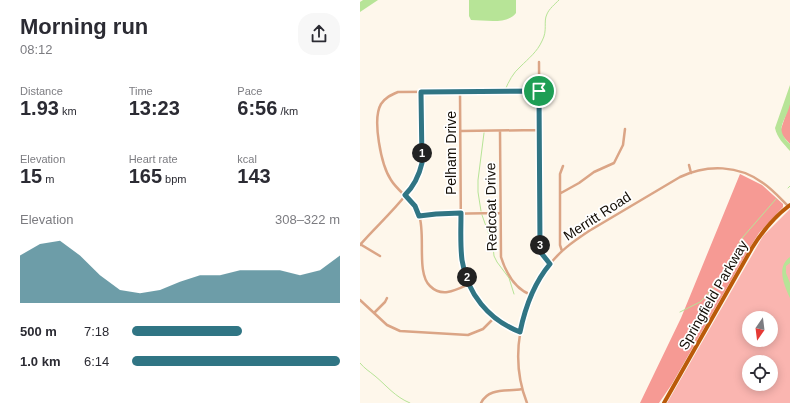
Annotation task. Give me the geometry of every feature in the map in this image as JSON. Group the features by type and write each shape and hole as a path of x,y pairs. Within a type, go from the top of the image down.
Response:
{"main road":[{"name":"Springfield Parkway","path":"664,403 752,248 761,234 789,206"}],"street":[{"path":"539,62 540,247 542,254 550,264"},
{"path":"469,284 446,292 437,291 426,282 423,274 422,230 419,216 415,206 393,183 387,170 379,144 378,112 384,100 398,92 539,91"},
{"path":"380,256 360,244 416,182 422,163 421,92"},
{"name":"Pelham Drive","path":"460,92 462,259 469,284 479,302 494,318 508,328 520,332"},
{"path":"560,193 579,183 594,172 614,163 622,145 625,129"},
{"path":"461,131 539,130"},
{"name":"Redcoat Drive","path":"500,131 501,252 504,267 508,275 517,286 531,295"},
{"path":"689,165 691,173"},
{"path":"562,251 560,245 560,174 563,166"},
{"name":"Merritt Road","path":"527,403 522,389 519,363 520,332 524,314 537,283 550,264 562,251 589,231 691,173 715,168 741,172 755,178 789,206"},
{"path":"419,216 461,213 500,213"},
{"path":"374,313 387,298"},
{"path":"360,300 387,325 400,331 468,335 483,329 494,318"},
{"path":"481,403 483,399 491,392 522,389"}],"shaded area":[{"path":"363,0 378,0 360,12 360,2"},
{"path":"469,0 516,0 516,13 512,17 501,20 471,20 469,16"},
{"path":"790,85 790,104 781,129 782,134 790,144 790,151 779,138 775,128"},
{"path":"790,102 790,144 781,134 781,129"},
{"path":"740,174 762,185 783,204 783,207 759,233 672,384 659,403 640,403 681,318"},
{"path":"790,209 790,403 667,403 763,236"},
{"path":"790,257 790,263 786,266 786,273 790,283 790,298 782,276 782,271 783,266"}],"waterway":[{"path":"505,90 515,72 540,45 545,33 545,20 547,14 559,0"},
{"path":"481,211 478,180 484,133"},
{"path":"680,312 700,302 714,287 743,237 776,199"},
{"path":"482,215 493,246 494,256 509,278 514,294"},
{"path":"360,363 395,394 410,403"}],"route":[{"path":"539,91 540,251 550,264 531,295 524,314 520,332 508,328 497,320 476,299 469,284 462,259 461,213 427,214 419,216 415,206 405,195 416,182 422,163 421,92 539,91"}]}
